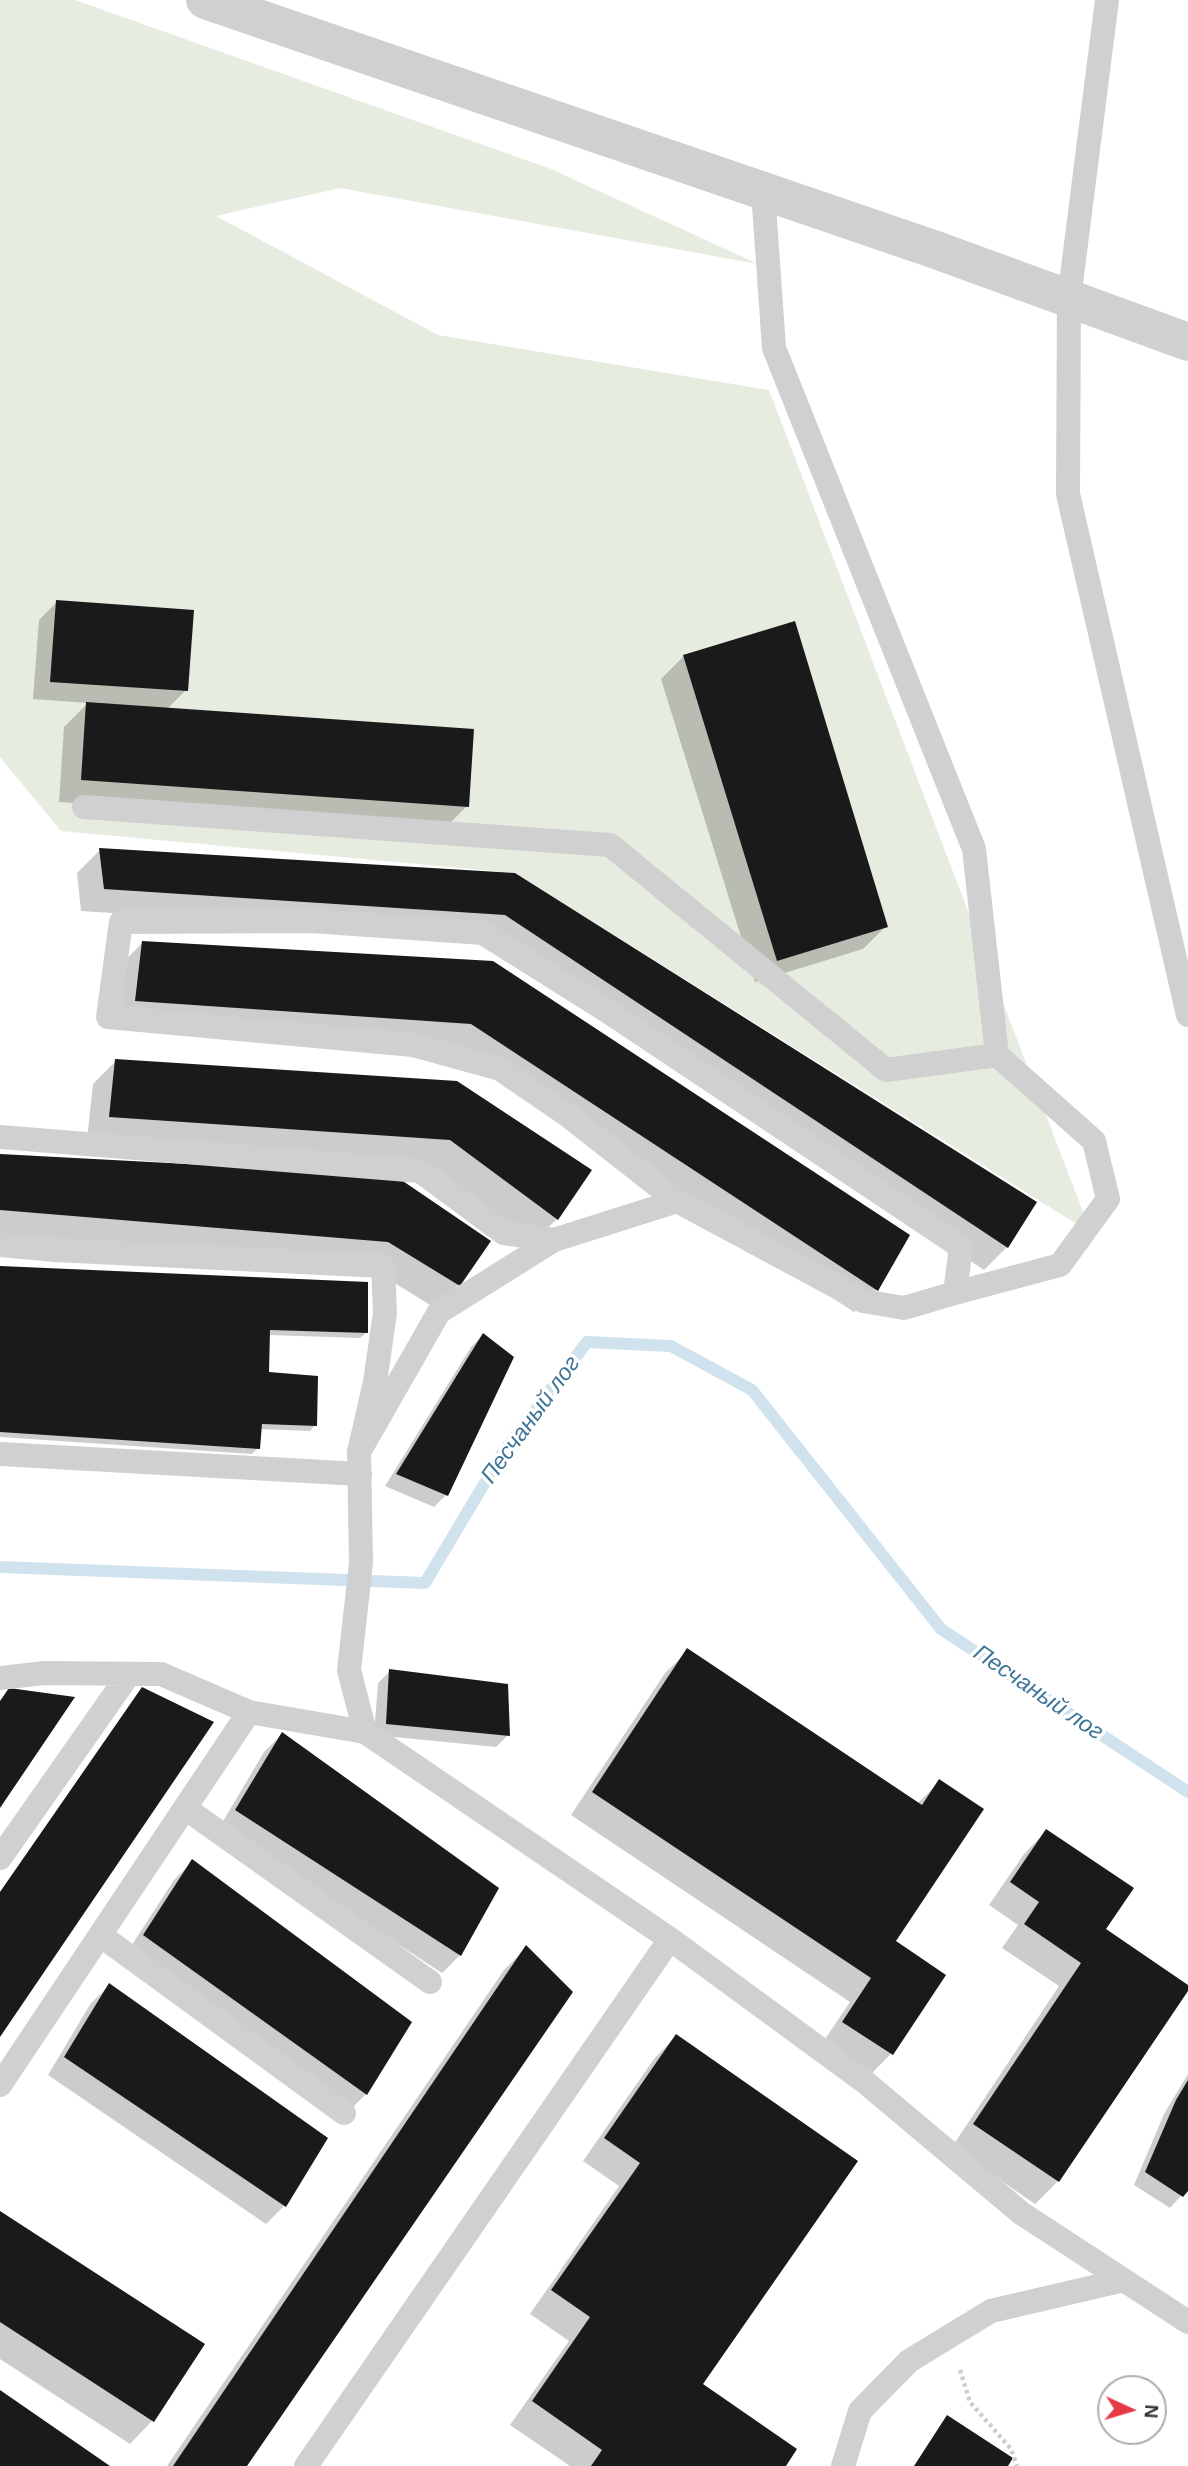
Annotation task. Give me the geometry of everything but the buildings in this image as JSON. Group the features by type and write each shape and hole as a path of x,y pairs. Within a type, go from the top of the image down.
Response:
{"street":[{"path":"205,0 763,191 1188,342"}],"lane":[{"path":"1107,0 1069,299 1068,494 1188,1015"},
{"path":"763,191 774,348 974,849 997,1055 1094,1142 1108,1199 1060,1265 904,1308 863,1301 677,1201 566,1114 500,1069 413,1045 108,1017 121,922 310,921 483,933 604,1009 961,1247 955,1293"},
{"path":"84,807 610,845 886,1070 997,1055"},
{"path":"0,1137 420,1171 504,1233 554,1240"},
{"path":"360,1463 439,1312 554,1240 677,1201"},
{"path":"0,1245 383,1266 386,1313 360,1463 361,1563 349,1670 365,1732"},
{"path":"0,1454 360,1463"},
{"path":"0,1678 44,1673 161,1674 249,1712 365,1732 670,1939 865,2082 1021,2213 1188,2322"},
{"path":"0,1858 129,1674"},
{"path":"0,2085 249,1712"},
{"path":"185,1808 430,1982"},
{"path":"100,1935 344,2113"},
{"path":"306,2466 670,1939"},
{"path":"843,2466 860,2411 909,2361 991,2311 1124,2280"}],"path":[{"path":"949,2336 970,2402 1011,2449 1017,2466"}],"shaded area":[{"path":"0,0 75,0 551,169 758,264 340,188 216,216 438,335 769,390 1091,1233 515,873 61,831 0,757"}],"waterway":[{"name":"Песчаный лог","path":"0,1567 425,1583 502,1454 587,1342 671,1346 752,1390 941,1629 1188,1792"}]}
